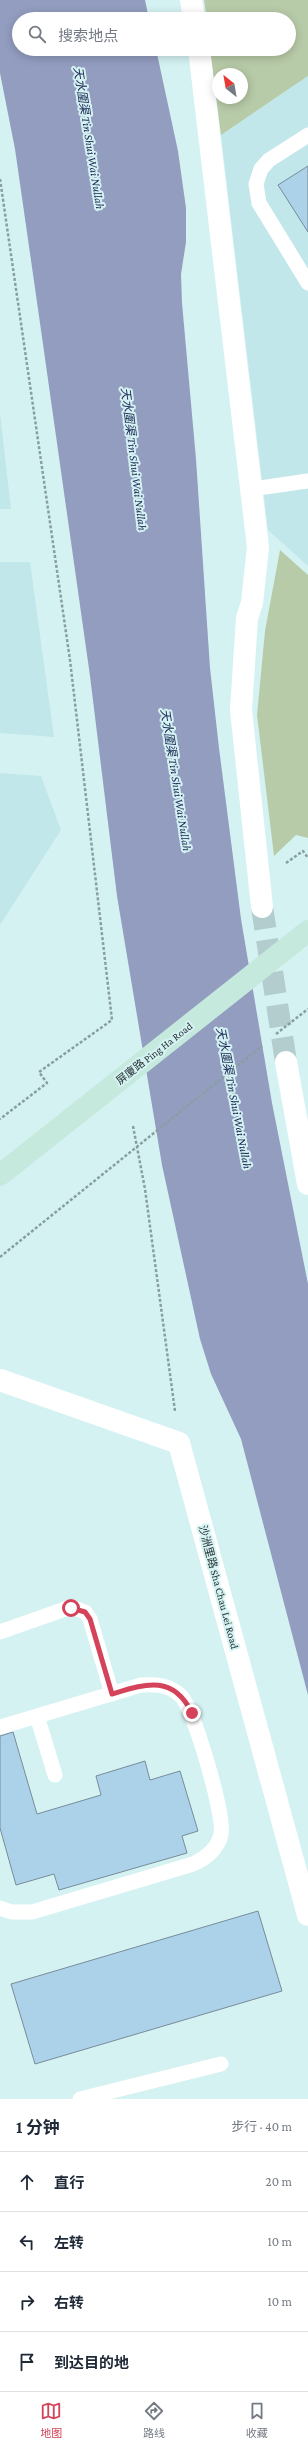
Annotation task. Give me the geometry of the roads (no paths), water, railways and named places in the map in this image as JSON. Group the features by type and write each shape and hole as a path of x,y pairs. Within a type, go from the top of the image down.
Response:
{"street":[{"path":"191,0 193,12"},
{"path":"200,56 258,547 252,603 247,618 241,710 262,907"},
{"name":"屏廈路 Ping Ha Road","path":"0,1175 308,931"},
{"path":"286,1062 308,1184"},
{"name":"沙洲里路 Sha Chau Lei Road","path":"0,1380 179,1443 308,1915"}],"lane":[{"path":"308,135 269,160 261,169 256,184 259,203 308,283"},
{"path":"252,489 308,481"},
{"path":"0,1632 71,1608 85,1612 90,1619 112,1694"},
{"path":"0,1727 112,1694 152,1684 172,1689 187,1704 221,1814 222,1824 217,1844 203,1860 193,1864 22,1914 0,1908"},
{"path":"37,1716 55,1775"},
{"path":"80,2099 221,2064"}],"water":[{"name":"天水圍渠 Tin Shui Wai Nullah","path":"0,0 145,0 148,12 12,12 12,56 158,56 178,151 186,208 186,242 181,274 182,303 196,459 210,668 219,748 241,919 272,1103 308,1284 308,1695 241,1439 211,1374 200,1339 162,1165 117,896 90,676 39,316 15,149 0,73"}],"tunnel":[{"path":"262,907 286,1062"}]}
